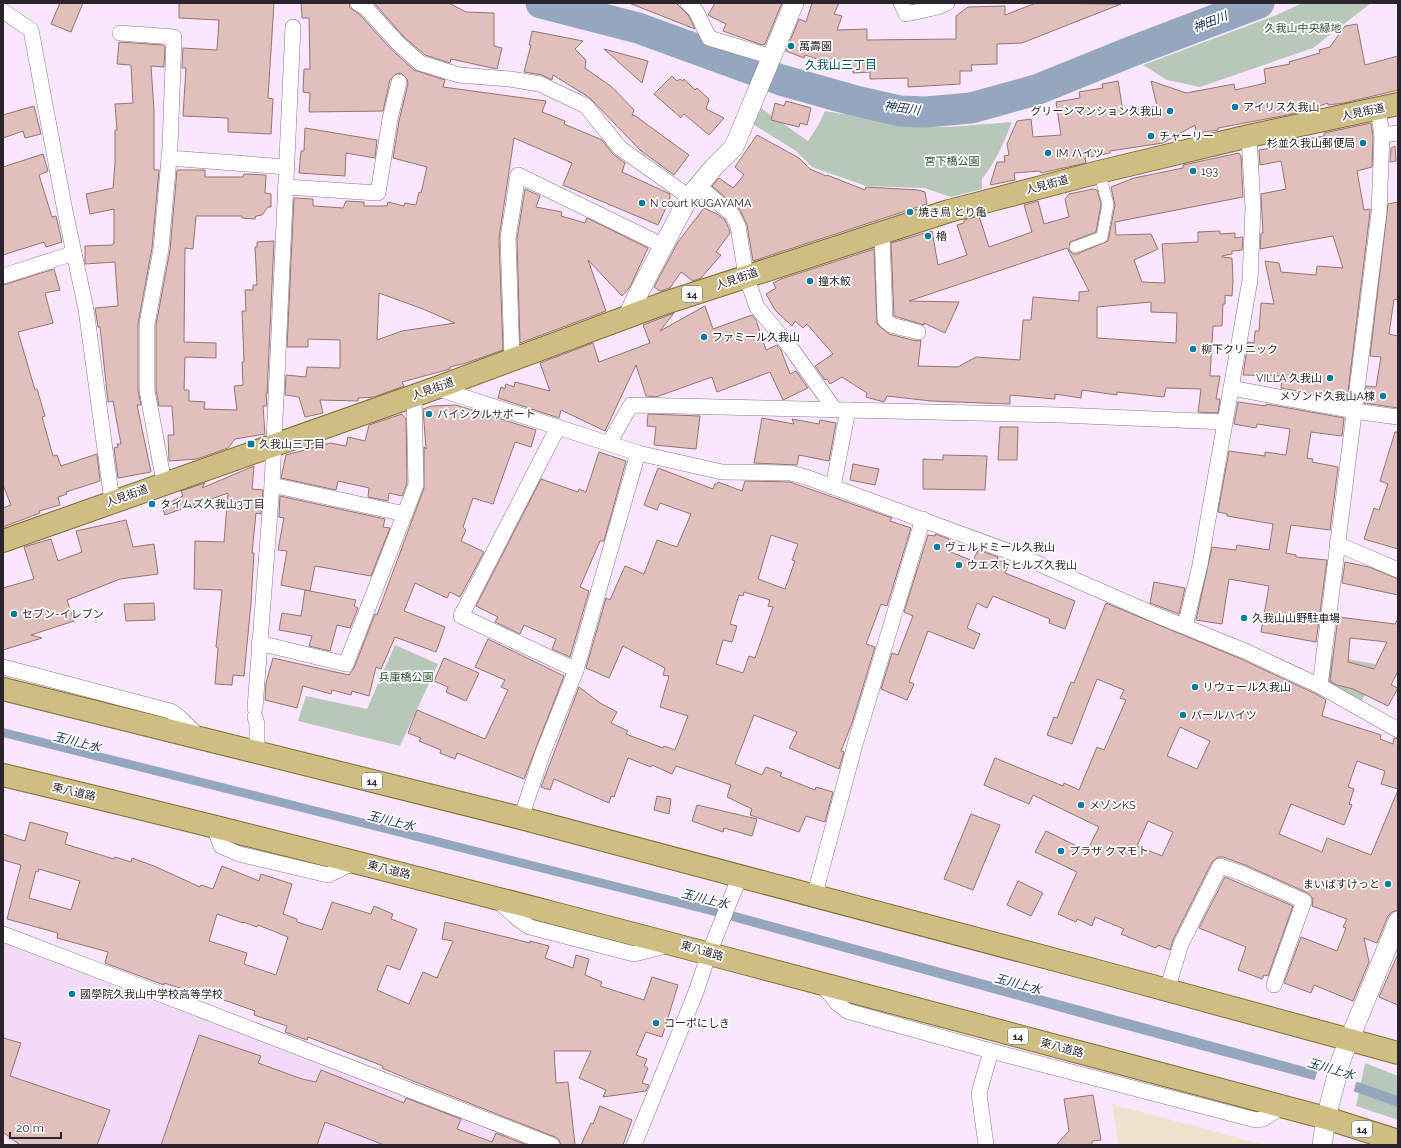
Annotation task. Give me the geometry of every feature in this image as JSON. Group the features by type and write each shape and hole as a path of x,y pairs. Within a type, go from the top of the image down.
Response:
{"main road":[{"name":"人見街道","path":"4,538 436,388 628,316 746,276 949,211 1099,172 1249,136 1388,106"},
{"name":"14","path":"3,689 521,818 821,897 1398,1053"},
{"name":"東八道路","path":"3,775 214,826 668,942 712,947 821,983 1326,1118 1398,1141"}],"street":[{"path":"358,3 364,7 420,63 459,74 510,79 540,84 586,106 620,148 732,214 738,226 746,276 756,307 842,410 833,487"},
{"path":"688,3 696,11 710,38 771,59"},
{"path":"628,316 636,298 693,191 734,147 763,81 794,3"},
{"path":"901,3 906,14 938,7 947,3"},
{"path":"3,11 31,30 86,309 112,501"},
{"path":"257,753 257,724 255,713 259,643 272,485 293,26"},
{"path":"120,33 174,37 169,158 161,249 147,324 147,390 164,483"},
{"path":"286,187 378,193 390,119 398,82"},
{"path":"1320,686 1379,213 1382,135 1388,106"},
{"path":"1382,135 1398,133"},
{"path":"1185,626 1200,565 1250,280 1253,208 1249,136"},
{"path":"169,158 286,167"},
{"path":"1075,248 1102,237 1108,204 1099,172"},
{"path":"512,359 508,238 518,175 664,246"},
{"path":"882,232 886,320 891,325 918,332"},
{"path":"3,276 74,252"},
{"path":"436,388 638,453 722,472 791,473 806,477 924,519 1021,556 1150,613 1185,626 1320,686 1398,730"},
{"path":"1231,388 1398,417"},
{"path":"259,643 346,664 416,485 414,395"},
{"path":"609,443 631,405 1060,415 1224,422"},
{"path":"558,427 461,616 576,670"},
{"path":"521,818 542,755 576,670 638,453"},
{"path":"272,485 405,514"},
{"path":"821,897 817,886 856,741 924,519"},
{"path":"1337,544 1398,570"},
{"path":"3,667 170,711 180,716 187,726 201,739"},
{"path":"1167,990 1181,944 1220,866 1241,873 1304,900 1274,985"},
{"path":"634,1145 696,992 740,876"},
{"path":"1322,1145 1326,1118 1341,1060 1398,921"},
{"path":"3,934 134,985 240,1023 552,1145"},
{"path":"821,983 837,1003 847,1011 992,1051 1256,1120 1262,1119 1282,1107"},
{"path":"986,1145 979,1093 992,1051"}],"shaded area":[{"name":"國學院久我山中学校高等学校","path":"3,939 526,1145 13,1145 3,1135"},
{"path":"1112,1104 1265,1145 1119,1145"}],"green space":[{"name":"久我山中央緑地","path":"1303,3 1371,3 1313,48 1200,87 1167,80 1143,65 1274,16"},
{"name":"宮下橋公園","path":"761,108 808,141 825,111 912,126 949,127 1012,122 999,152 982,179 982,189 951,197 924,188 866,186 812,167 796,151 753,124"},
{"name":"兵庫橋公園","path":"395,645 438,664 400,746 298,721 306,696 367,709"},
{"path":"1329,656 1375,664 1361,704 1325,684"},
{"path":"1365,1063 1398,1076 1398,1120 1356,1106"}],"water":[{"path":"3,728 739,913 1349,1079 1398,1096 1398,1107 1347,1089 1101,1023 707,914 3,737"}],"pier":[{"path":"1318,1069 1357,1080 1353,1093 1314,1082"}],"building":[{"path":"60,3 83,3 71,32 51,24"},
{"path":"179,3 274,3 268,98 273,99 271,134 228,132 228,118 183,116 186,68 182,68 183,48 217,50 219,20 179,18"},
{"path":"301,3 349,3 350,8 359,14 391,49 414,70 445,80 443,87 546,101 542,112 565,121 564,124 602,140 613,154 625,163 622,172 670,194 670,199 658,225 563,185 572,163 514,138 499,238 503,350 450,367 450,369 402,382 404,386 374,397 358,398 358,401 320,400 323,413 305,417 299,397 285,395 286,375 306,377 307,367 340,368 340,340 308,339 308,347 287,347 294,198 313,199 313,206 343,208 346,201 364,202 364,206 387,206 388,202 404,206 405,203 416,205 419,192 421,193 427,167 393,158 399,121 408,84 407,79 401,73 396,74 390,80 383,111 309,112 310,93 303,92 304,69 310,69 309,18 302,18","holes":["379,293 423,309 455,323 402,331 377,340"]},
{"path":"374,3 449,3 466,12 494,13 494,46 502,48 497,69 451,59 450,63 425,55 404,37"},
{"path":"629,3 676,3 689,16 695,29"},
{"path":"715,3 782,3 765,44 762,45 723,31 726,24 708,15"},
{"path":"812,3 839,3 834,14 842,16 837,30 867,29 867,40 956,39 956,16 968,7 1005,6 1005,15 1036,3 1121,4 1022,43 997,44 997,64 971,65 972,71 960,71 960,84 908,87 908,78 870,79 870,72 853,73 853,71 805,55 804,58 786,51 799,19 806,22"},
{"path":"1357,24 1365,65 1398,56 1398,90 1344,103 1328,105 1328,103 1298,113 1218,128 1218,130 1196,133 1195,125 1163,143 1110,151 1110,153 1085,158 1086,163 1041,173 1040,171 1014,173 1015,180 990,185 997,162 1005,162 1004,156 1009,155 1007,144 1017,121 1031,119 1033,137 1061,135 1056,102 1080,98 1079,92 1103,88 1102,84 1118,81 1123,111 1157,106 1151,81 1186,93 1234,84 1235,90 1266,83 1264,69 1290,64 1289,62 1320,53 1319,50 1330,47 1345,26"},
{"path":"532,31 583,41 575,49 586,60 585,68 612,87 634,110 632,116 634,115 689,155 674,175 640,150 590,98 553,75 552,80 542,75 524,72 531,45 529,45"},
{"path":"119,42 163,45 165,47 164,67 151,66 154,110 154,170 159,170 152,248 138,324 138,390 141,405 137,405 151,472 118,478 114,448 118,447 117,444 121,444 113,401 108,402 100,327 98,327 95,308 118,306 115,262 85,264 85,246 112,245 114,243 114,209 90,214 86,194 113,188 115,130 117,130 115,104 133,103 131,65 117,64"},
{"path":"604,49 648,61 642,83"},
{"path":"672,76 677,81 680,79 683,81 684,79 695,90 697,88 709,99 706,109 724,118 709,135 684,114 681,118 654,94"},
{"path":"786,101 811,108 807,125 800,123 799,127 771,120 775,103 784,106"},
{"path":"34,106 41,134 25,138 23,131 3,138 3,115"},
{"path":"1371,123 1373,136 1372,167 1357,171 1364,210 1370,209 1370,212 1347,400 1281,388 1282,376 1243,375 1248,342 1254,343 1255,331 1259,331 1261,303 1274,304 1265,261 1279,263 1281,272 1316,275 1317,266 1343,268 1333,236 1260,249 1261,233 1263,233 1261,194 1286,189 1281,161 1260,165 1259,150 1279,147 1278,144 1324,136 1324,133"},
{"path":"305,128 377,140 375,158 346,153 345,176 299,173 301,151 304,151"},
{"path":"757,135 799,158 810,169 826,176 827,175 865,190 866,187 918,190 925,192 927,204 753,261 747,225 740,210 712,186 719,178 733,188 744,175 735,167"},
{"path":"1395,146 1396,161 1390,162 1391,148"},
{"path":"1239,153 1241,156 1243,197 1115,222 1116,235 1151,234 1158,249 1134,260 1142,282 1165,283 1162,244 1198,242 1198,232 1220,231 1220,234 1235,233 1235,238 1243,237 1242,250 1232,251 1232,254 1222,256 1232,258 1233,281 1232,296 1225,295 1222,326 1213,326 1210,376 1220,376 1216,399 1220,399 1218,413 1198,412 1201,389 1166,388 1164,397 1117,392 1117,395 1082,390 1081,398 1055,394 1055,399 1010,395 1010,404 931,401 887,396 884,402 866,397 867,393 842,377 830,384 827,379 825,380 815,366 833,354 807,324 803,328 795,321 792,326 775,310 766,294 776,288 773,283 781,279 874,249 877,324 889,334 916,341 921,340 918,366 958,367 976,357 1020,360 1023,320 1031,320 1033,297 1079,301 1079,292 1089,291 1067,248 909,301 959,302 945,333 924,323 924,325 894,316 891,243 932,231 938,265 967,255 957,225 964,223 964,220 979,216 989,247 1032,232 1024,205 1038,201 1044,224 1069,217 1065,199 1069,194 1093,189 1097,190 1101,204 1096,232 1070,242 1069,250 1073,254 1077,254 1108,241 1115,205 1111,187 1134,178 1183,168 1183,165","holes":["1151,302 1151,312 1177,313 1176,343 1097,338 1097,307"]},
{"path":"43,154 48,171 39,175 52,217 56,216 62,242 46,247 44,242 3,255 3,167"},
{"path":"177,170 205,170 205,177 243,177 244,174 266,175 265,193 271,194 271,207 268,207 262,215 256,216 255,219 242,218 242,216 196,216 193,249 185,248 184,342 216,343 216,358 185,357 184,390 189,390 189,401 205,402 204,409 237,410 234,386 243,385 242,362 244,362 242,311 246,311 245,290 253,290 253,285 257,285 255,247 257,247 257,242 274,241 266,394 267,406 263,406 265,434 235,439 228,448 197,459 169,461 168,435 174,435 172,406 159,406 156,389 156,325 170,250"},
{"path":"525,189 540,196 536,207 562,212 561,216 585,223 587,218 648,248 630,287 622,296 588,260 606,311 520,343 517,239"},
{"path":"1398,202 1398,300 1394,299 1389,334 1398,336 1398,408 1364,403 1366,386 1376,387 1381,357 1370,356 1388,204"},
{"path":"704,208 717,214 725,220 729,229 730,233 716,252 721,255 701,278 693,281 681,272 670,288 660,291 654,287 678,242"},
{"path":"54,269 60,290 45,293 53,323 18,332 35,390 37,389 45,416 42,417 53,456 57,455 61,466 97,454 100,481 66,492 67,494 58,497 60,505 39,511 40,513 3,527 3,508 11,505 3,485 3,285"},
{"path":"705,306 713,329 752,315 756,320 766,350 777,345 781,350 790,374 796,371 808,388 783,400 770,372 717,392 712,377 656,397 646,396 636,365 605,431 561,410 559,418 498,398 501,387 505,389 506,384 514,387 515,382 550,391 540,363 593,343 599,362 650,343 643,325 674,313 660,331"},
{"path":"1238,402 1266,406 1266,404 1344,418 1342,436 1311,432 1307,458 1313,459 1312,462 1338,467 1330,530 1291,525 1286,553 1296,555 1296,557 1327,560 1316,642 1261,632 1269,586 1229,579 1222,624 1196,620 1212,547 1236,550 1237,545 1269,550 1273,524 1227,516 1227,514 1218,512 1229,451 1265,456 1265,452 1286,455 1290,429 1257,424 1256,428 1234,424"},
{"path":"456,405 536,430 531,447 515,442 493,504 473,498 463,527 466,530 461,541 484,552 460,597 450,592 447,598 415,583 404,611 445,627 436,652 395,637 381,669 376,667 369,696 352,691 351,695 332,690 331,694 303,686 297,708 265,700 266,683 273,658 349,675 354,668 375,614 377,615 424,488 424,447 426,449 423,409 432,406"},
{"path":"402,414 406,419 407,483 402,496 389,493 388,501 368,497 369,488 338,481 336,490 281,478 286,455 330,443 346,446 348,437 365,441 369,425"},
{"path":"648,414 700,416 696,449 654,445 656,427 647,426"},
{"path":"762,418 794,424 792,419 819,424 820,420 836,423 829,461 799,455 797,465 754,463"},
{"path":"1000,427 1018,427 1017,460 998,460"},
{"path":"1395,432 1398,432 1398,549 1364,539 1374,508 1379,510 1388,484 1380,481"},
{"path":"599,452 626,461 604,541 600,541 580,587 589,591 570,657 552,649 556,639 524,625 520,634 495,622 498,617 476,606 541,479 578,492 579,489 586,492"},
{"path":"943,455 987,456 985,490 923,489 923,459 943,460"},
{"path":"853,464 879,469 875,485 850,480"},
{"path":"254,466 252,489 263,490 261,514 256,513 252,553 254,553 251,603 244,676 233,675 232,685 215,684 218,648 216,647 222,590 194,589 195,541 224,542 228,493 187,509 187,507 165,515 162,506 183,496 181,491 205,483 202,488"},
{"path":"658,468 713,489 715,484 718,482 742,491 745,481 790,482 892,518 890,521 911,528 887,606 881,604 866,644 875,647 852,723 841,751 844,752 839,769 789,748 797,732 754,715 735,764 762,775 766,767 782,773 780,776 815,790 816,787 833,792 825,822 806,816 799,832 750,815 752,809 727,797 731,785 676,766 672,774 652,765 651,767 628,758 614,797 611,796 609,803 554,779 550,790 541,787 579,687 600,703 617,712 611,723 628,731 626,734 663,748 664,746 675,750 688,716 660,707 669,676 663,675 665,668 623,646 609,678 586,668 606,598 610,600 625,566 644,574 657,540 677,547 691,514 660,503 657,510 644,505","holes":["771,535 798,544 792,560 795,561 785,589 758,579","744,592 770,600 768,606 773,607 755,658 749,656 743,673 716,664 723,640 732,642 737,626 730,624 739,595 743,596"]},
{"path":"280,496 385,519 383,527 390,528 371,576 315,566 310,591 281,585 287,551 278,550 284,518 279,517"},
{"path":"126,520 133,547 154,544 158,574 120,579 67,600 74,621 31,635 42,638 3,650 3,588 34,579 24,547 51,539 58,561 82,552 76,531"},
{"path":"935,534 949,539 948,551 973,561 978,550 998,557 997,560 1009,564 1005,573 1075,601 1065,629 1049,623 1050,619 993,596 987,608 977,603 967,628 980,634 974,649 928,631 909,682 914,684 907,700 881,689 892,653 898,655 913,616 904,612 928,535 935,536"},
{"path":"1345,562 1369,567 1398,579 1398,595 1342,583"},
{"path":"1154,582 1185,588 1179,614 1150,603"},
{"path":"305,590 356,600 354,606 358,608 350,628 337,625 330,651 309,646 312,636 279,630 282,613 301,616"},
{"path":"154,603 155,620 126,621 124,604"},
{"path":"1106,603 1241,659 1316,694 1326,700 1322,716 1381,735 1380,739 1393,744 1394,738 1398,739 1398,789 1381,784 1385,771 1357,761 1348,787 1354,789 1349,804 1352,805 1344,825 1291,804 1279,834 1322,852 1327,838 1371,855 1398,790 1398,910 1392,912 1388,916 1377,943 1364,938 1369,962 1353,1001 1314,985 1311,993 1284,983 1301,937 1337,951 1346,928 1343,927 1347,919 1312,906 1313,899 1308,893 1245,865 1223,857 1218,857 1212,862 1173,940 1170,950 1158,945 1156,948 1121,934 1124,929 1095,917 1092,926 1077,919 1076,922 1058,914 1077,872 1035,852 1046,831 1087,851 1099,827 1033,795 1029,804 984,785 995,758 1063,786 1064,783 1079,790 1097,747 1104,750 1126,700 1120,698 1124,690 1097,679 1072,744 1047,735 1054,717 1057,718 1071,682 1074,683","holes":["1180,727 1210,741 1197,769 1167,756","1148,821 1173,832 1162,856 1137,846"]},
{"path":"1338,617 1395,624 1398,619 1398,671 1391,685 1398,688 1388,706 1353,689 1337,685 1330,681","holes":["1350,638 1387,642 1374,669 1348,662"]},
{"path":"488,639 564,676 524,779 457,753 455,759 440,753 441,750 419,741 421,738 408,733 417,710 485,739 508,690 501,687 505,680 475,667"},
{"path":"444,658 479,673 466,701 446,692 448,687 434,681"},
{"path":"657,796 671,799 669,814 654,810"},
{"path":"697,805 757,819 752,836 724,828 723,832 692,821"},
{"path":"971,814 1000,825 973,890 944,879"},
{"path":"30,822 68,833 65,844 114,859 115,857 131,862 132,858 154,866 200,887 201,885 213,889 222,866 259,881 261,874 292,884 283,914 297,919 297,922 322,930 332,902 371,914 374,906 393,914 391,919 417,929 400,970 387,965 377,990 409,1004 423,972 437,978 453,941 442,939 445,922 530,943 530,941 549,946 545,958 573,968 576,955 589,959 585,975 602,982 600,986 644,1000 652,977 678,985 662,1037 646,1032 636,1055 647,1059 644,1066 648,1068 642,1083 649,1085 646,1091 603,1097 606,1090 579,1078 591,1051 554,1051 556,1083 568,1082 575,1145 561,1145 559,1140 555,1137 413,1081 382,1068 383,1066 308,1037 307,1040 285,1032 287,1026 254,1015 255,1011 190,988 189,991 164,983 164,985 105,963 108,952 57,938 58,933 7,919 21,865 3,860 3,834 25,841","holes":["39,869 80,881 71,910 29,898 36,871 38,872","217,914 257,927 258,925 288,937 276,975 244,964 247,953 209,941"]},
{"path":"1225,877 1293,906 1268,976 1264,975 1262,979 1238,970 1246,947 1199,928"},
{"path":"1018,881 1043,893 1031,916 1007,905"},
{"path":"1398,954 1398,1005 1379,997"},
{"path":"199,1035 261,1056 258,1063 302,1079 316,1082 321,1070 404,1103 406,1098 461,1119 457,1129 492,1142 496,1133 527,1145 384,1145 325,1122 317,1145 161,1145"},
{"path":"3,1038 21,1043 10,1076 110,1110 97,1145 20,1145 3,1132"},
{"path":"1093,1095 1101,1140 1092,1141 1092,1145 1056,1145 1069,1131 1064,1099"},
{"path":"600,1106 632,1120 623,1145 581,1145 591,1123 593,1124"}],"waterway":[{"name":"神田川","path":"541,3 638,28 781,80 852,100 900,111 926,112 971,108 1036,90 1130,52 1259,3"}],"place":[{"name":"萬壽園","path":"791,46"},
{"name":"アイリス久我山","path":"1235,107"},
{"name":"グリーンマンション久我山","path":"1170,111"},
{"name":"チャーリー","path":"1151,136"},
{"name":"杉並久我山郵便局","path":"1363,143"},
{"name":"IM ハイツ","path":"1048,153"},
{"name":"193","path":"1193,171"},
{"name":"N court KUGAYAMA","path":"642,203"},
{"name":"焼き鳥 とり亀","path":"910,212"},
{"name":"櫓","path":"928,236"},
{"name":"撞木鮫","path":"810,281"},
{"name":"ファミール久我山","path":"704,337"},
{"name":"柳下クリニック","path":"1193,349"},
{"name":"VILLA 久我山","path":"1330,378"},
{"name":"メゾンド久我山A棟","path":"1383,396"},
{"name":"バイシクルサポート","path":"429,414"},
{"name":"久我山三丁目","path":"251,444"},
{"name":"タイムズ久我山3丁目","path":"152,504"},
{"name":"ヴェルドミール久我山","path":"937,547"},
{"name":"ウエストヒルズ久我山","path":"959,565"},
{"name":"セブン-イレブン","path":"14,614"},
{"name":"久我山山野駐車場","path":"1244,618"},
{"name":"リウェール久我山","path":"1195,687"},
{"name":"パールハイツ","path":"1183,715"},
{"name":"メゾンKS","path":"1081,805"},
{"name":"プラザ クマモト","path":"1061,851"},
{"name":"まいばすけっと","path":"1388,884"},
{"name":"國學院久我山中学校高等学校","path":"72,994"},
{"name":"コーポにしき","path":"656,1023"}],"district":[{"name":"久我山三丁目","path":"841,65"}],"water label":[{"name":"玉川上水","path":"77,742"},
{"name":"玉川上水","path":"391,821"},
{"name":"玉川上水","path":"705,899"},
{"name":"玉川上水","path":"1018,984"},
{"name":"玉川上水","path":"1331,1069"}]}
